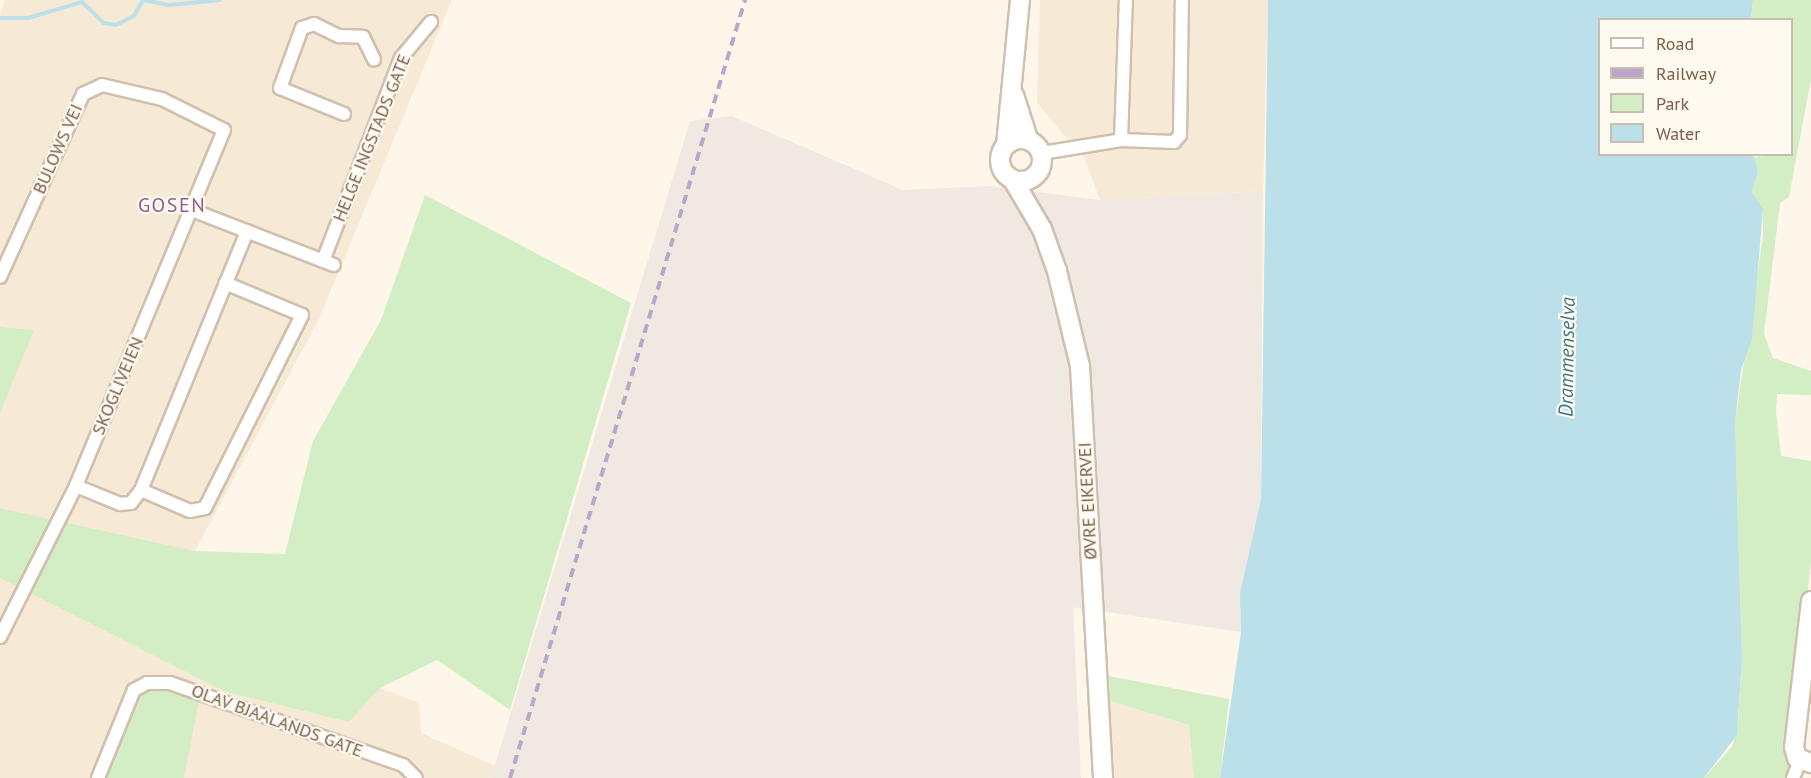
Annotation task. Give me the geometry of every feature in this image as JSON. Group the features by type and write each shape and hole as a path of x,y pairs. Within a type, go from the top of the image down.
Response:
{"main road":[{"path":"1013,93 1028,139 1042,153 1038,174 1013,180 1000,164 1006,145 1013,93 1020,0"},
{"path":"1006,145 1028,139"},
{"name":"ØVRE EIKERVEI","path":"1038,174 1042,229 1080,366 1103,778"},
{"name":"ØVRE EIKERVEI","path":"1013,180 1042,229"},
{"path":"1801,768 1794,747 1811,601"}],"street":[{"path":"1121,140 1126,0"},
{"path":"1042,153 1121,140 1174,142 1180,135 1182,0"},
{"name":"HELGE INGSTADS GATE","path":"247,231 328,263 401,58 431,22"},
{"name":"HELGE INGSTADS GATE","path":"344,114 280,88 302,28 314,24 339,36 363,37 374,60"},
{"name":"BULOWS VEI","path":"0,277 83,94 102,86 162,99 224,130"},
{"name":"SKOGLIVEIEN","path":"0,637 76,486 224,130"},
{"path":"76,486 120,504 131,503 141,490 247,231 192,210"},
{"path":"141,490 190,511 205,508 302,315 225,283"},
{"name":"OLAV BJAALANDS GATE","path":"98,778 134,690 147,683 170,683 403,765 416,778"}],"shaded area":[{"path":"5,0 452,0 319,319 195,551 0,508 0,413 33,330 0,327 0,14"},
{"path":"1040,0 1268,0 1263,191 1100,200 1085,160 1037,103"},
{"path":"732,116 903,190 992,186 1100,200 1263,191 1261,499 1240,593 1241,632 1073,607 1081,778 491,778 690,121"},
{"path":"0,578 226,692 349,722 380,688 419,703 421,733 495,766 491,778 0,778"},
{"path":"1110,701 1189,725 1194,778 1112,778"}],"green space":[{"path":"1753,0 1811,0 1811,79 1789,197 1780,203 1764,334 1773,358 1811,371 1811,395 1777,394 1776,412 1781,456 1811,461 1811,562 1787,778 1704,778 1732,747 1738,724 1742,658 1735,422 1763,237 1763,209 1752,192 1758,172 1752,157 1793,156 1793,18 1751,18"},
{"path":"425,195 631,303 510,710 437,660 380,688 349,722 226,692 0,578 0,508 195,551 285,554 313,441 381,320"},
{"path":"0,327 34,330 0,413"},
{"path":"1109,676 1229,699 1220,778 1194,778 1189,725 1110,701"},
{"path":"158,686 199,700 184,778 102,778 140,692"}],"water":[{"name":"Drammenselva","path":"1268,0 1753,0 1751,18 1598,18 1598,156 1753,156 1758,172 1752,192 1763,209 1752,339 1741,370 1735,422 1742,658 1737,735 1704,778 1220,778 1241,632 1240,593 1261,499"}],"waterway":[{"path":"0,18 28,18 82,2 104,23 116,25 134,16 143,0 169,5 220,0"}],"railway":[{"path":"510,778 745,0"}],"district":[{"name":"GOSEN","path":"172,205"}]}
